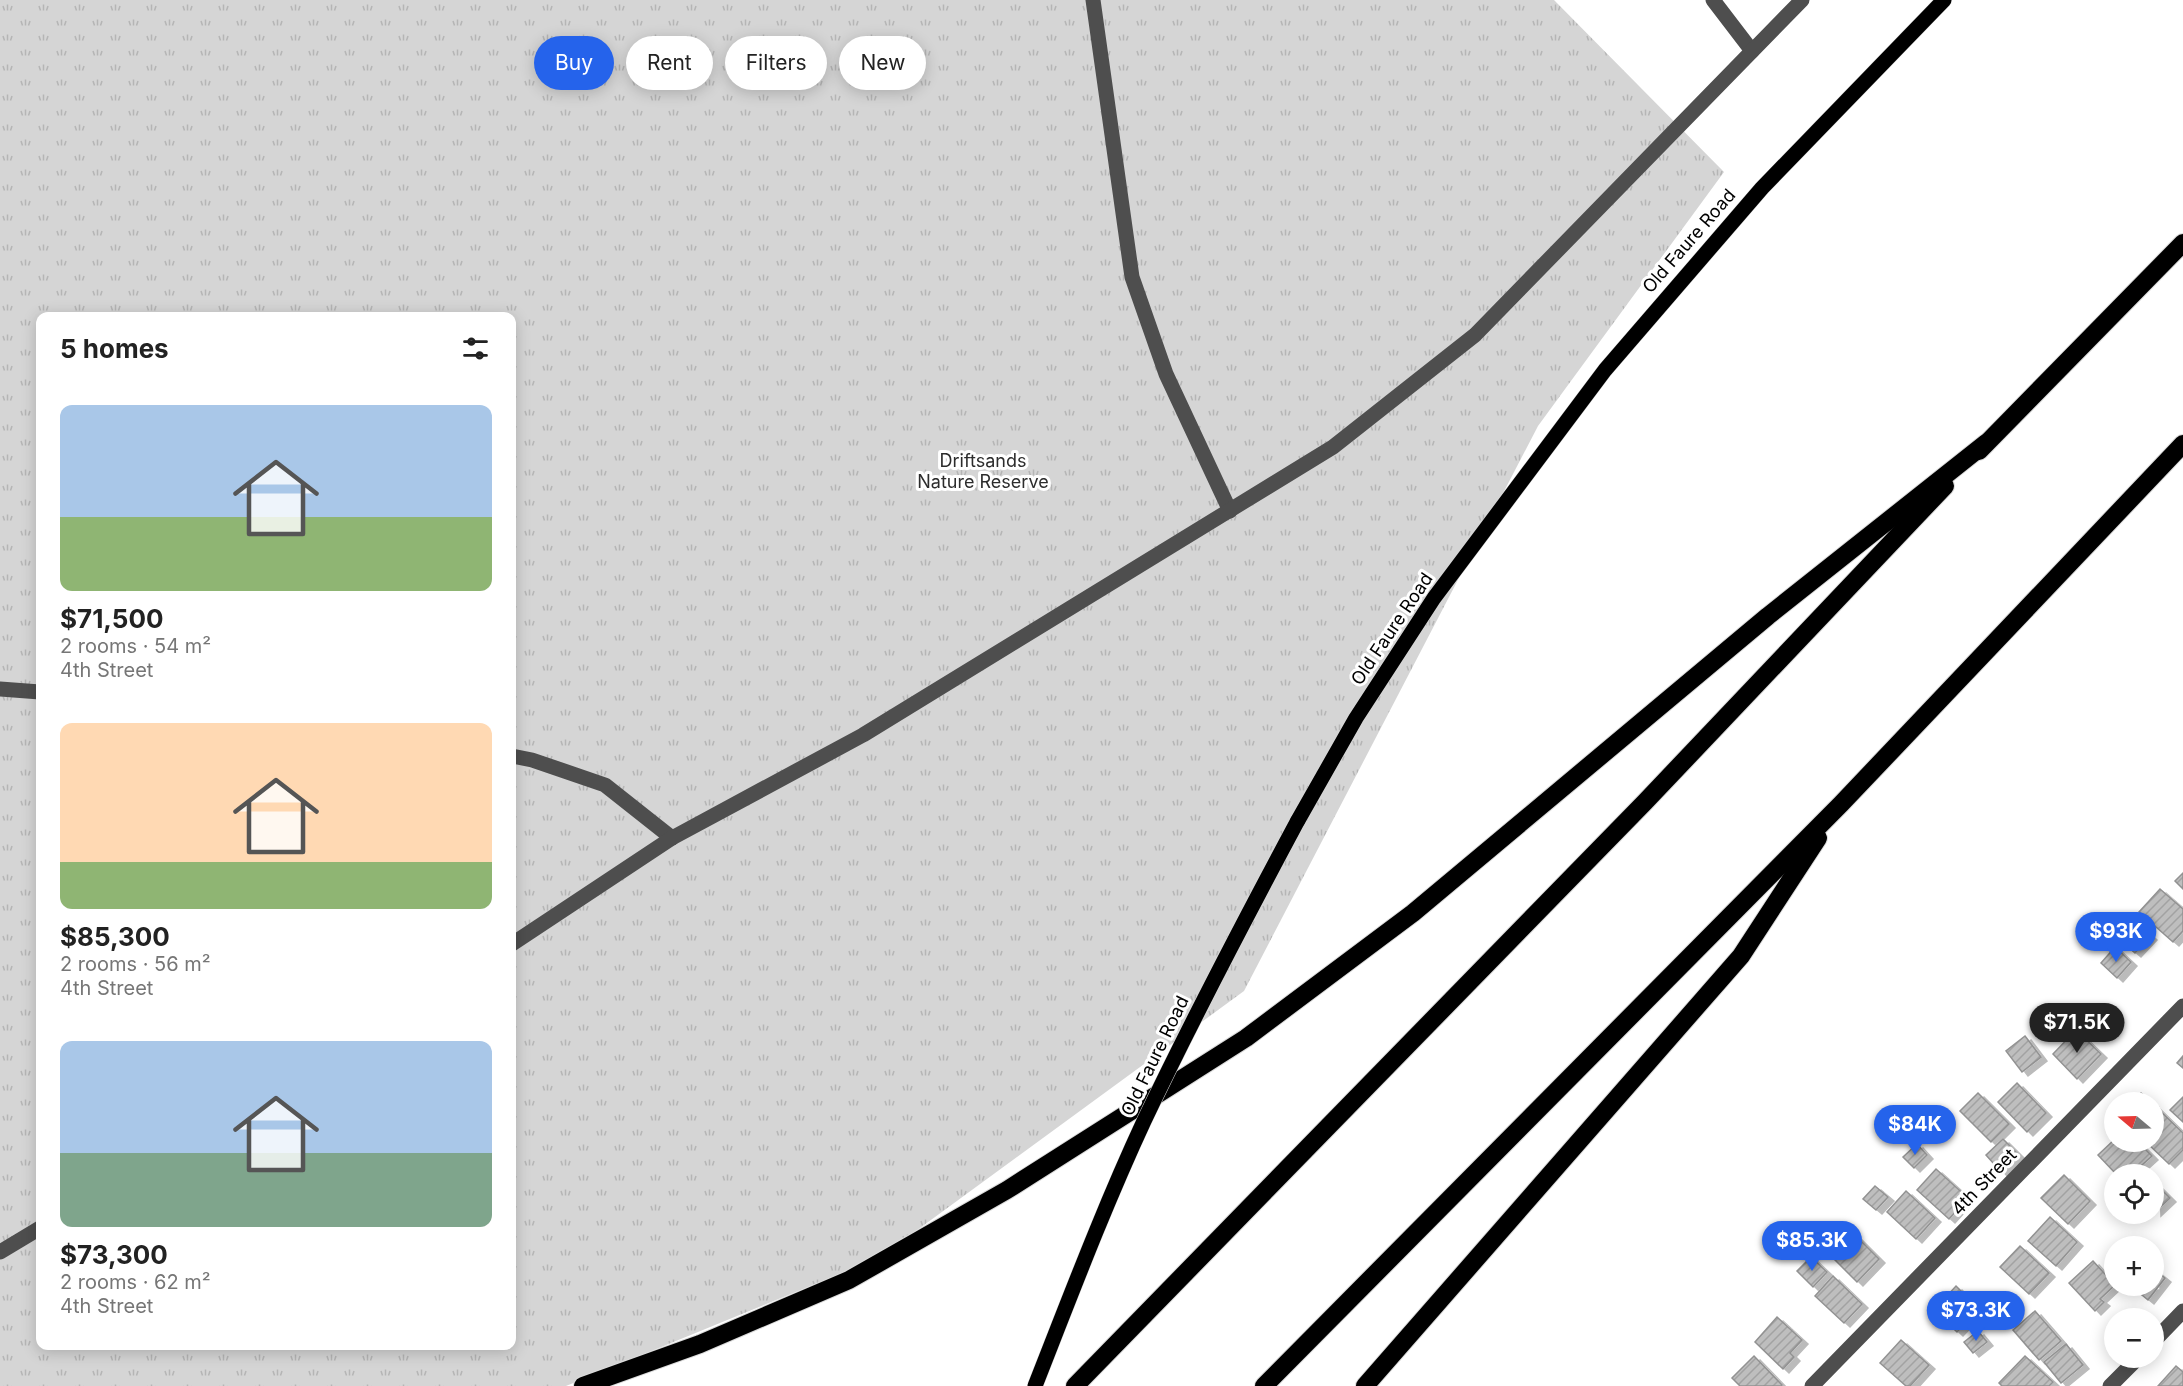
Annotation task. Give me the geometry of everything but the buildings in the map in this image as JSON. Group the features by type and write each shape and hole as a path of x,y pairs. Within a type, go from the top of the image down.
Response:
{"highway":[{"path":"1075,1386 1646,802 1986,443 2183,243"},
{"path":"583,1386 700,1344 849,1281 1006,1190 1246,1038 1413,914 1768,616 1986,443"},
{"path":"1264,1386 1841,804 2183,444"},
{"path":"1365,1386 1741,956 1841,804"}],"main road":[{"name":"Old Faure Road","path":"1035,1386 1072,1290 1144,1123 1223,962 1297,822 1356,718 1420,618 1605,370 1762,188 1944,0"}],"street":[{"path":"1093,0 1132,277 1166,374 1230,511"},
{"path":"1713,0 1752,51"},
{"path":"516,941 672,838 863,735 1333,447 1475,335 1802,0"},
{"path":"0,689 36,692"},
{"path":"516,757 605,785 672,838"},
{"name":"4th Street","path":"1812,1386 2183,1006"},
{"path":"0,1252 36,1230"},
{"path":"2164,1331 2183,1311"},
{"path":"2110,1386 2128,1368"}],"green space":[{"name":"Driftsands Nature Reserve","path":"0,0 1554,0 1724,172 1538,426 1244,991 879,1258 566,1386 0,1386"}]}
